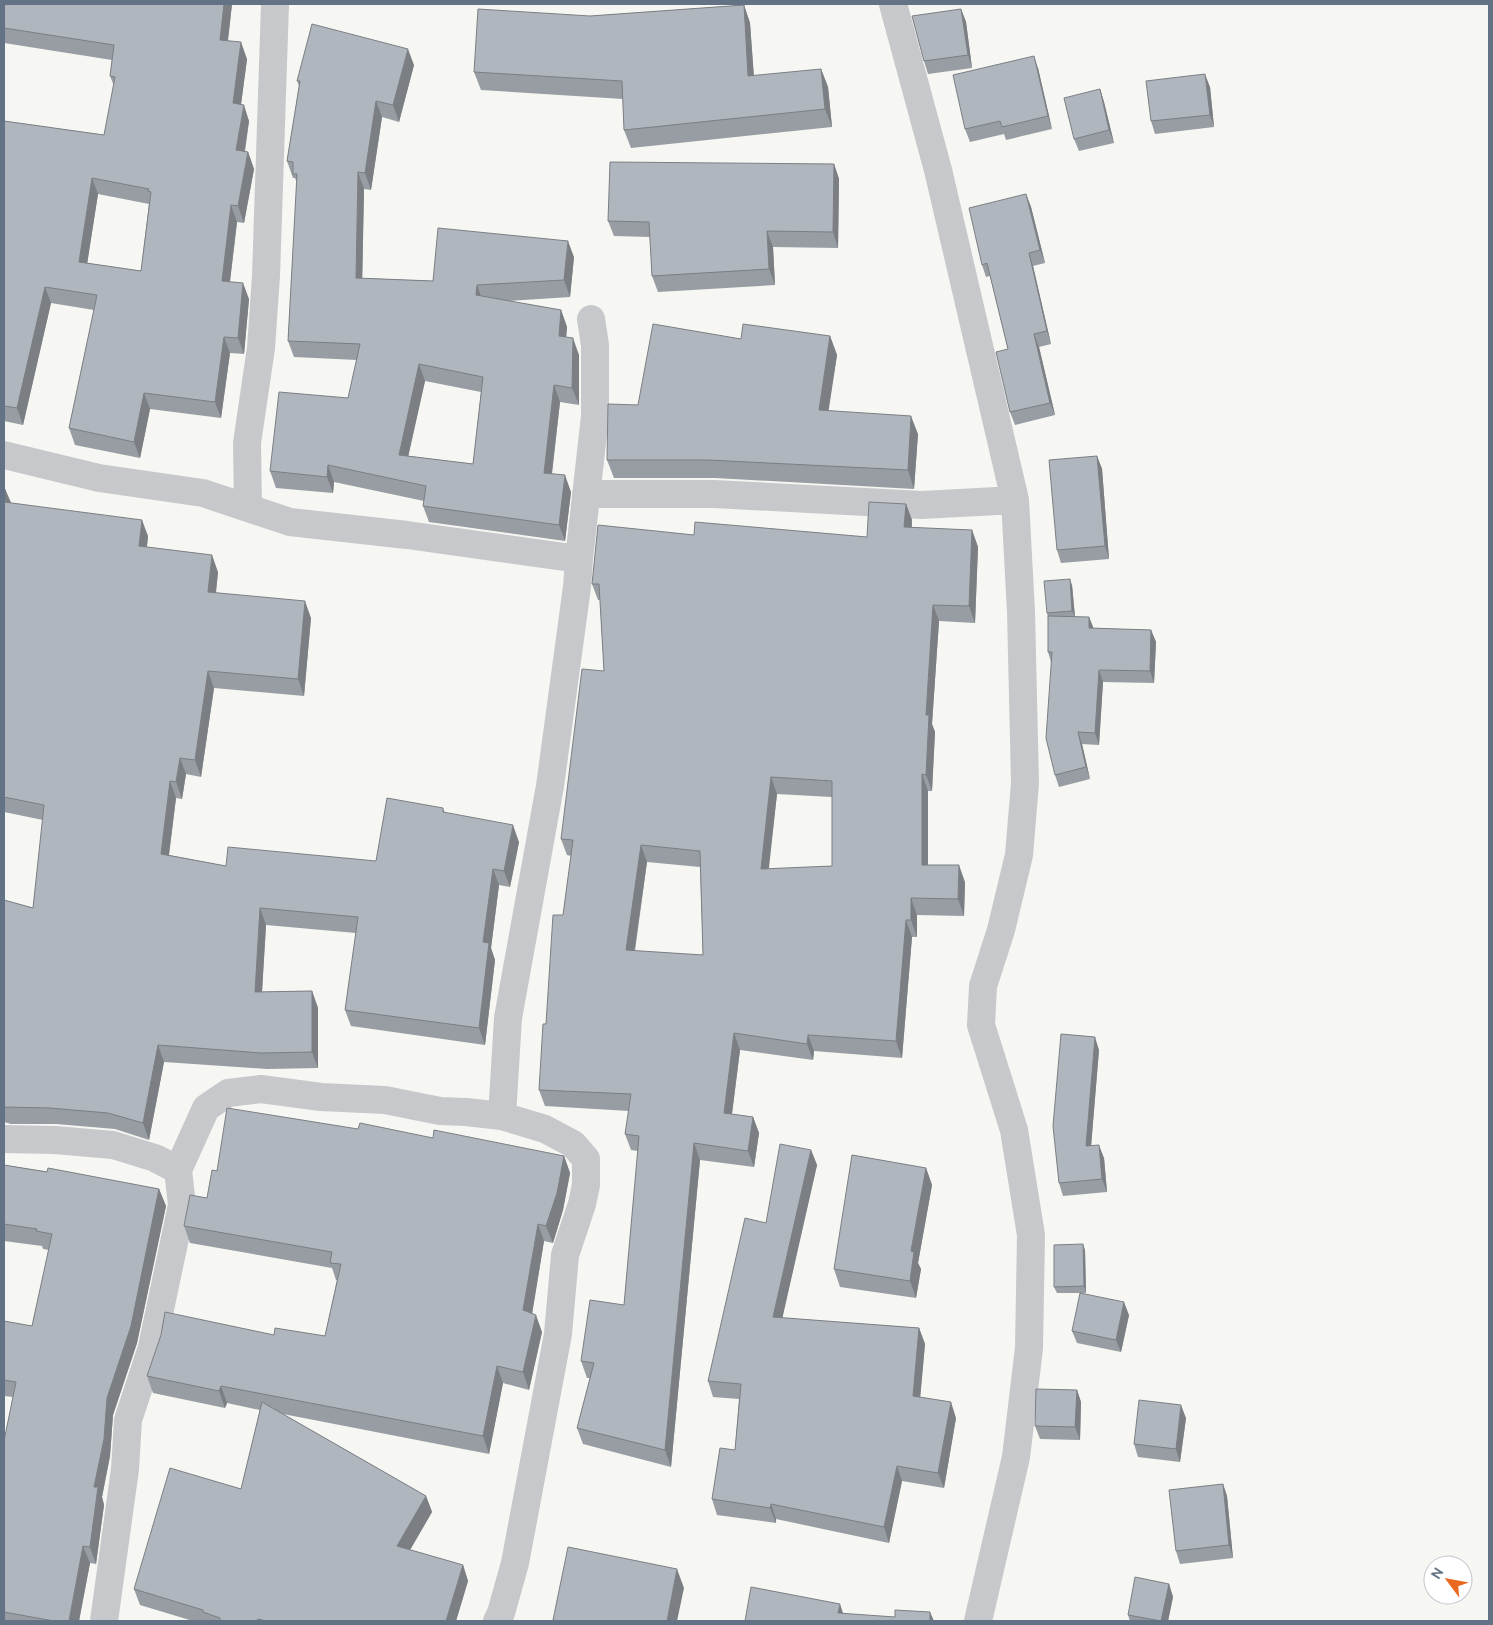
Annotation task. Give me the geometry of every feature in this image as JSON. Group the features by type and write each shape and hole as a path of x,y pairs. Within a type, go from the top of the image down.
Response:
{"street":[{"path":"248,508 247,443 260,348 266,276 275,4"},
{"path":"893,4 938,170 1015,500 1021,612 1025,783 1019,855 1001,930 983,986 981,1025 1014,1130 1031,1235 1029,1348 1016,1457 978,1621"},
{"path":"502,1116 508,1018 550,786 573,624 595,416 595,345 592,319"},
{"path":"4,455 99,478 203,493 290,522 408,535 579,559"},
{"path":"586,494 714,494 922,505 1015,500"},
{"path":"106,1621 125,1469 128,1420 152,1347 182,1205 178,1170 206,1108 228,1093 261,1089 321,1097 385,1100 440,1111 502,1116 545,1129 573,1144 586,1160 586,1185 582,1204 565,1255 558,1334 515,1563 501,1613 496,1621"},
{"path":"4,1140 55,1140 113,1145 155,1158 178,1170"}],"building":[{"path":"4,4 224,4 220,40 241,42 233,103 244,105 236,150 248,152 238,206 231,205 222,281 243,283 238,338 224,337 215,402 144,393 134,442 69,428 97,295 45,287 17,408 4,406 4,121 104,135 115,77 110,76 114,45 4,28","holes":["92,178 149,189 148,191 151,192 141,271 79,262"]},
{"path":"744,5 748,76 821,69 825,109 624,130 622,81 474,72 478,9 590,16"},
{"path":"961,9 968,55 924,61 912,16"},
{"path":"312,24 408,49 393,105 376,101 365,173 358,172 356,278 433,281 438,228 568,241 564,280 477,285 476,295 561,310 559,336 573,338 572,388 554,385 544,473 565,475 559,525 423,506 426,486 328,465 327,477 270,471 279,392 348,398 360,344 288,341 297,174 293,174 293,162 287,161 300,81 297,81","holes":["419,364 483,377 473,464 399,455"]},
{"path":"1034,56 1048,116 1002,127 1000,121 965,129 953,75"},
{"path":"1205,74 1210,115 1151,121 1146,81"},
{"path":"1100,89 1109,130 1074,139 1064,98"},
{"path":"610,162 834,164 833,232 767,231 769,269 652,276 649,222 608,221"},
{"path":"1026,194 1040,250 1029,253 1047,331 1034,334 1050,403 1010,412 996,352 1008,349 987,263 982,265 969,208"},
{"path":"653,324 741,339 743,324 830,336 819,410 911,416 908,470 708,460 607,460 608,404 638,405"},
{"path":"1097,456 1105,546 1057,550 1049,460"},
{"path":"4,502 142,520 139,546 212,555 208,592 305,601 298,679 208,671 195,760 180,758 176,782 170,781 161,854 226,866 228,847 376,861 387,798 443,808 443,812 513,825 504,871 493,869 483,942 489,943 479,1028 345,1010 358,917 260,908 255,992 312,991 312,1052 261,1053 158,1045 143,1123 108,1113 50,1108 4,1107 4,900 33,908 44,805 4,797"},
{"path":"869,502 906,504 904,527 972,530 969,606 933,605 926,715 929,715 926,775 922,774 922,865 959,865 958,899 911,898 911,920 906,920 896,1041 808,1035 807,1044 734,1033 724,1113 753,1117 748,1151 694,1143 665,1450 577,1428 594,1363 581,1361 590,1300 624,1305 639,1136 625,1134 631,1094 539,1090 543,1024 546,1024 553,915 563,915 573,840 561,839 582,669 604,671 599,584 592,584 598,525 694,535 695,522 867,537","holes":["771,777 832,781 832,866 761,869","641,845 700,851 703,955 626,950"]},
{"path":"1070,579 1072,611 1047,613 1044,581"},
{"path":"1048,616 1089,617 1089,628 1151,630 1150,671 1099,670 1095,733 1078,732 1086,767 1055,775 1046,738 1052,652 1048,652"},
{"path":"1061,1034 1095,1037 1086,1146 1099,1145 1102,1179 1059,1183 1053,1126"},
{"path":"227,1108 358,1129 360,1123 433,1138 434,1130 564,1156 557,1193 546,1226 538,1224 523,1310 536,1315 523,1372 497,1366 483,1436 221,1386 219,1391 147,1376 161,1335 165,1312 274,1335 275,1328 325,1336 341,1264 330,1263 332,1252 184,1226 190,1195 207,1198 212,1170 217,1171"},
{"path":"780,1144 811,1150 773,1317 919,1328 913,1396 951,1402 938,1473 897,1466 884,1527 771,1504 770,1508 712,1499 720,1448 735,1450 741,1384 708,1381 745,1218 766,1223"},
{"path":"852,1155 926,1168 911,1251 914,1252 910,1281 834,1269"},
{"path":"4,1165 47,1172 48,1168 159,1189 131,1326 107,1398 104,1439 94,1487 98,1487 90,1547 83,1546 69,1621 54,1621 4,1612 4,1441 16,1382 4,1380 4,1321 32,1326 52,1234 36,1231 37,1229 4,1224"},
{"path":"1083,1244 1084,1286 1054,1287 1054,1245"},
{"path":"1080,1293 1124,1302 1116,1340 1072,1331"},
{"path":"1036,1389 1077,1390 1075,1427 1035,1426"},
{"path":"1139,1400 1181,1405 1176,1449 1134,1444"},
{"path":"262,1402 426,1496 397,1546 463,1565 446,1621 266,1621 258,1619 257,1621 220,1621 220,1618 203,1612 203,1610 134,1589 170,1468 241,1489"},
{"path":"1223,1484 1229,1545 1176,1551 1169,1490"},
{"path":"568,1547 677,1569 667,1621 553,1620"},
{"path":"1135,1577 1169,1584 1161,1621 1128,1615"},
{"path":"751,1587 840,1604 838,1613 895,1617 895,1610 930,1612 930,1621 745,1621"}]}
